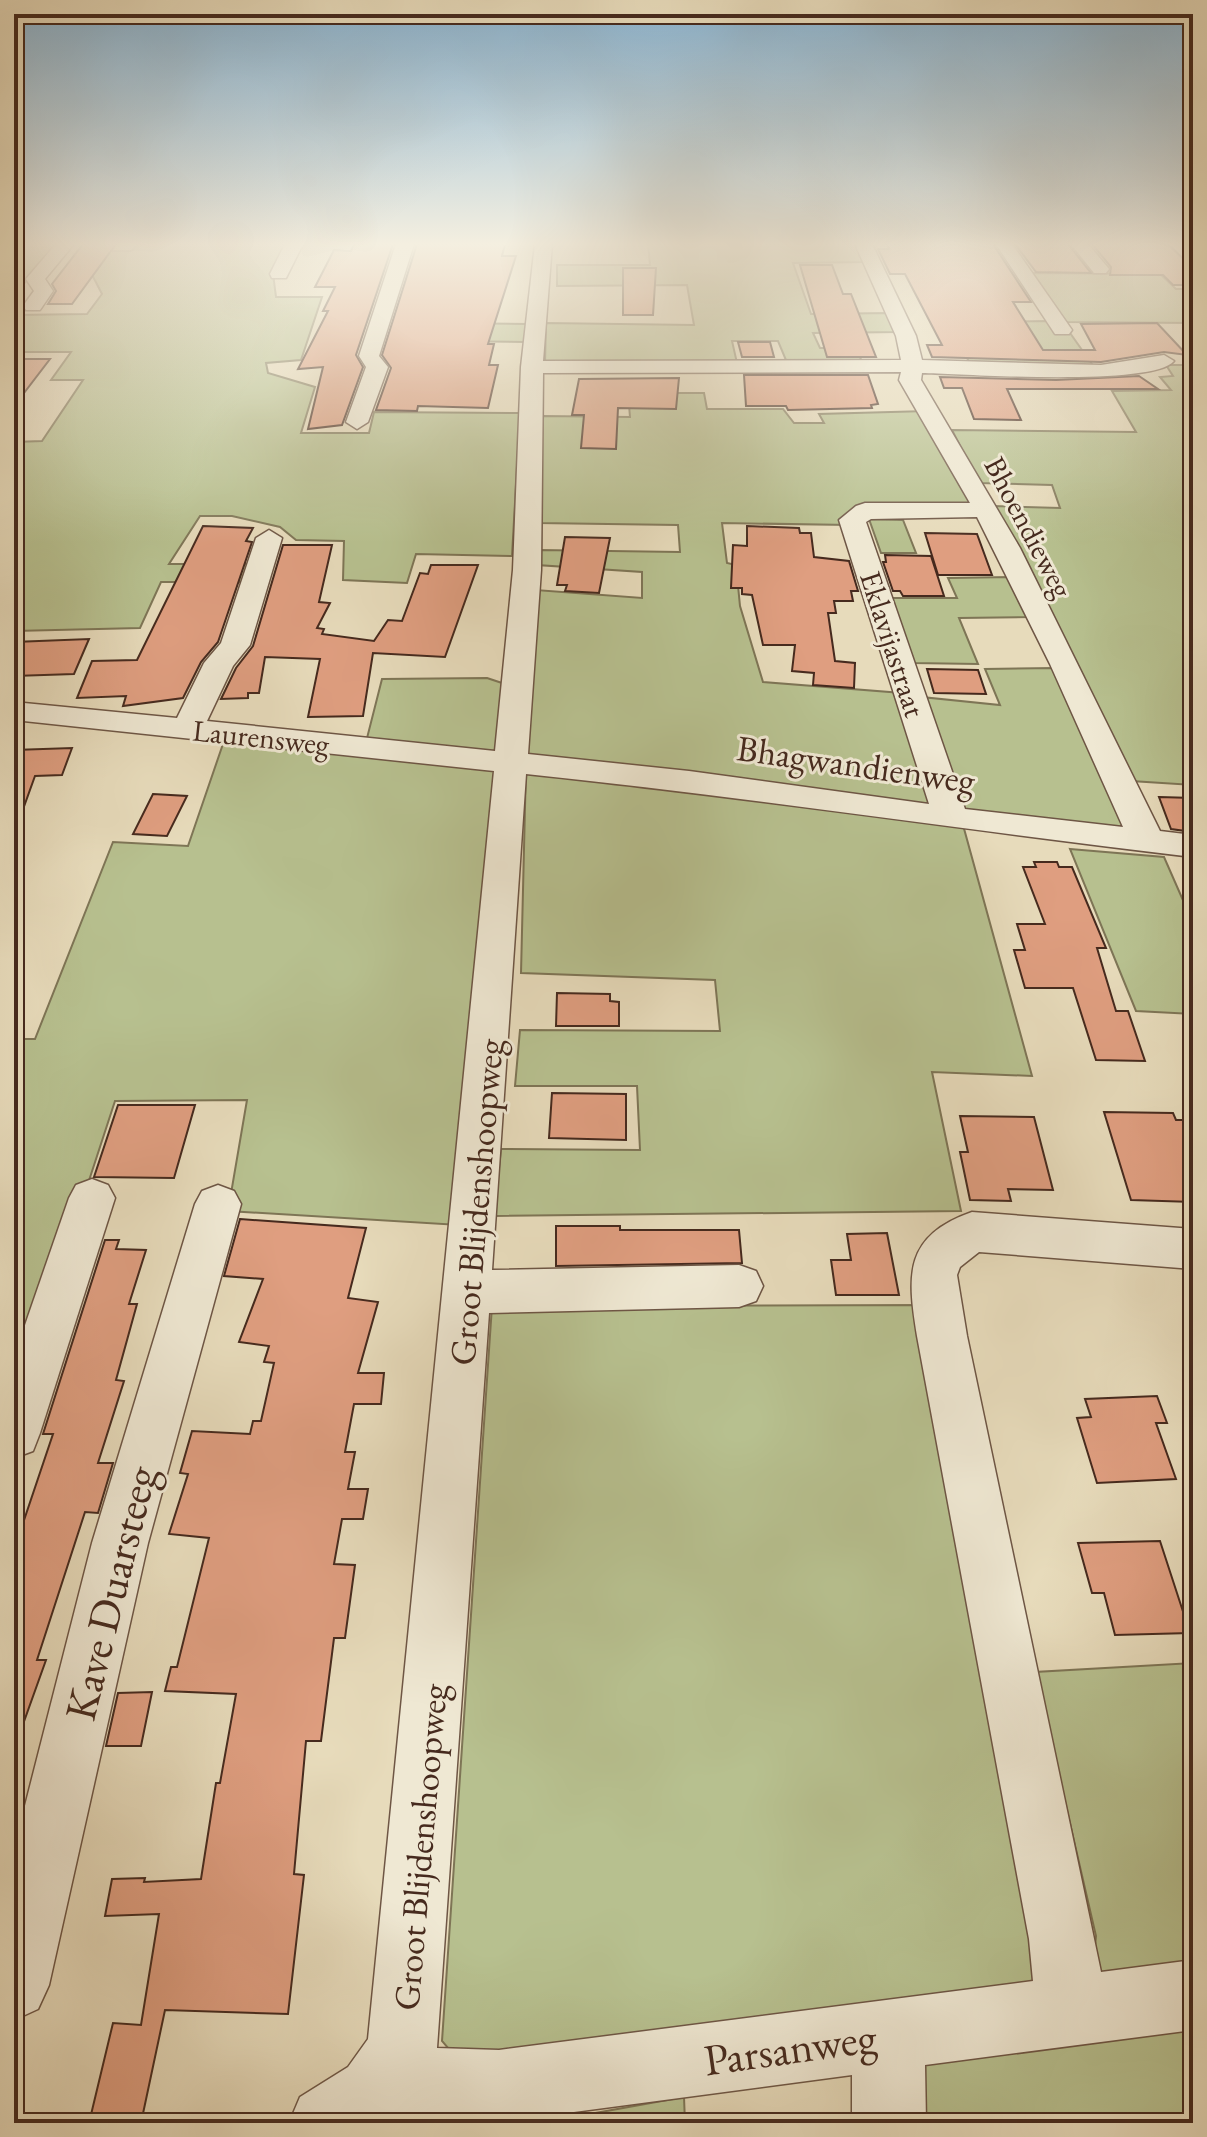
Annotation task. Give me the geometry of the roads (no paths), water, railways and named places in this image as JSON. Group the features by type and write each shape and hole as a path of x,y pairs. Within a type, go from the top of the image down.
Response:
{"street":[{"path":"357,422 377,369 369,356 373,344"},
{"name":"Groot Blijdenshoopweg","path":"326,2123 363,2104 386,2083 403,2045 469,1292 509,761 527,570 534,344"},
{"name":"Bhoendieweg","path":"908,344 913,366 910,380 983,508 1097,730 1147,841"},
{"path":"532,367 913,366 1101,371 1164,361"},
{"name":"Eklavijastraat","path":"951,818 852,520 855,515 865,511 983,508"},
{"path":"187,730 219,663 235,645 269,538"},
{"name":"Laurensweg","path":"14,711 509,761"},
{"name":"Bhagwandienweg","path":"509,761 1193,846"},
{"path":"14,1433 92,1198"},
{"name":"Kave Duarsteeg","path":"14,1985 120,1543 218,1204"},
{"path":"1071,2009 1063,1939 942,1336 932,1270 945,1246 972,1232 1193,1249"},
{"path":"469,1292 739,1286"},
{"name":"Parsanweg","path":"386,2083 499,2086 1193,1995"},
{"path":"889,2123 887,2096 891,2034"}]}
